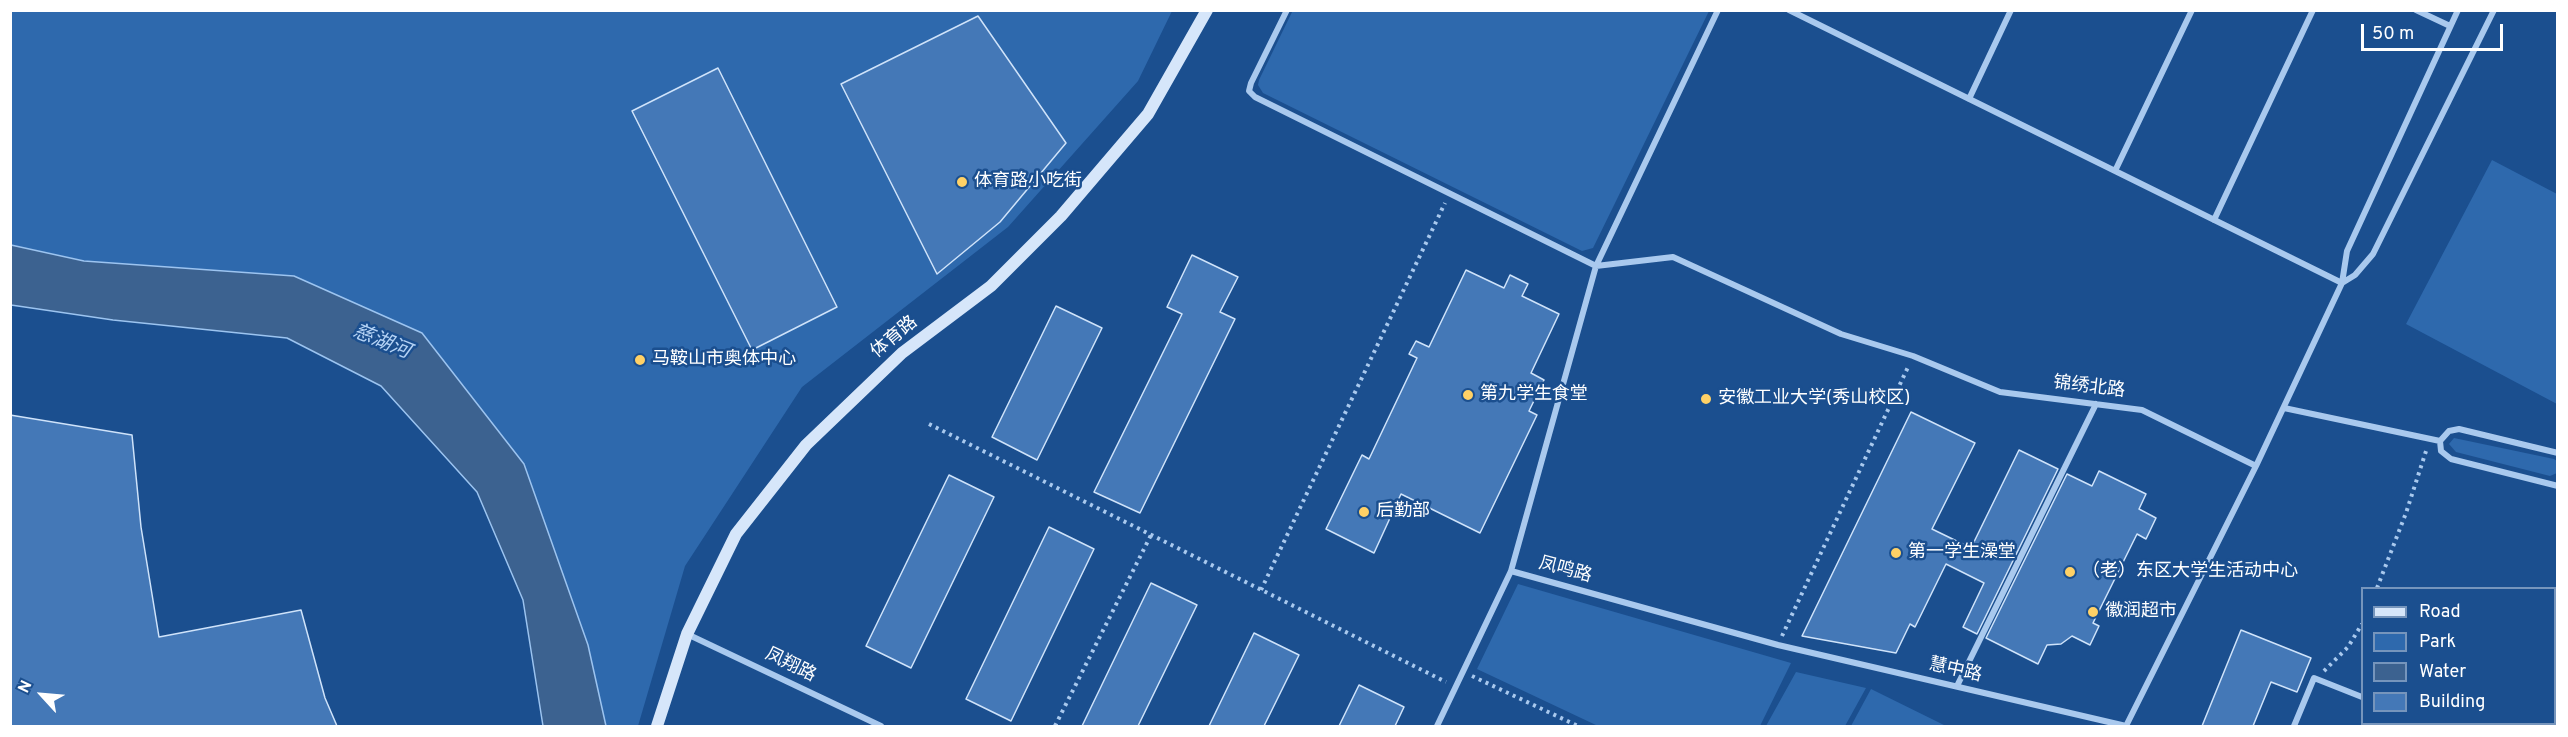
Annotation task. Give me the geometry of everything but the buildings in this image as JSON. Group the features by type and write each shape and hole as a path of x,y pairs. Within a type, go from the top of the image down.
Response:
{"street":[{"name":"体育路","path":"657,726 687,633 736,534 806,445 902,353 991,286 1062,216 1148,114 1207,10"},
{"path":"1287,10 1251,83 1250,91 1255,98 1596,266"},
{"path":"1511,571 1596,266 1718,10"},
{"path":"1789,10 2343,283"},
{"path":"1969,99 2011,10"},
{"path":"2115,171 2192,10"},
{"path":"2214,220 2313,10"},
{"path":"2416,10 2450,26"},
{"path":"2343,283 2344,261 2350,245 2458,10"},
{"path":"2343,283 2359,271 2373,254 2494,10"},
{"name":"锦绣北路","path":"1596,266 1673,257 1841,334 1913,356 2000,392 2142,410 2256,466"},
{"name":"慧中路","path":"1778,645 2126,726 2256,466 2343,283"},
{"path":"1957,687 2096,404"},
{"path":"2284,408 2440,441"},
{"path":"2558,453 2459,429 2449,431 2440,441 2441,451 2451,459 2558,486"},
{"name":"凤鸣路","path":"1437,726 1511,571 1778,645"},
{"name":"凤翔路","path":"687,633 881,726"},
{"path":"2294,726 2314,678 2361,697"}],"path":[{"path":"1261,590 1449,194"},
{"path":"1778,645 1913,356"},
{"path":"929,424 1456,687"},
{"path":"2377,587 2406,513 2429,439"},
{"path":"1055,726 1151,535"},
{"path":"2314,678 2332,665 2348,647 2361,626"},
{"path":"1463,671 1578,726"}],"green space":[{"path":"1293,10 1709,11 1593,248 1582,251 1263,93 1258,85 1259,80"},
{"name":"马鞍山市奥体中心","path":"10,11 1172,11 1138,81 1008,227 802,387 685,566 638,726 606,726 588,645 524,464 422,333 11,245"},
{"path":"2492,160 2557,194 2557,404 2406,324"},
{"path":"2454,438 2554,459 2557,461 2557,473 2550,476 2456,452 2449,444"},
{"path":"1518,584 1791,663 1760,726 1598,726 1477,669"},
{"path":"1796,672 1866,688 1845,726 1766,726"},
{"path":"1871,689 1946,726 1851,726"}],"water":[{"name":"慈湖河","path":"11,245 84,261 294,276 422,333 524,464 588,645 606,726 543,726 523,600 477,492 381,386 287,338 113,320 11,305"}],"place":[{"name":"体育路小吃街","path":"962,182"},
{"name":"马鞍山市奥体中心","path":"640,360"},
{"name":"第九学生食堂","path":"1468,395"},
{"name":"安徽工业大学(秀山校区)","path":"1706,399"},
{"name":"后勤部","path":"1364,512"},
{"name":"第一学生澡堂","path":"1896,553"},
{"name":"（老）东区大学生活动中心","path":"2070,572"},
{"name":"徽润超市","path":"2093,612"}]}
